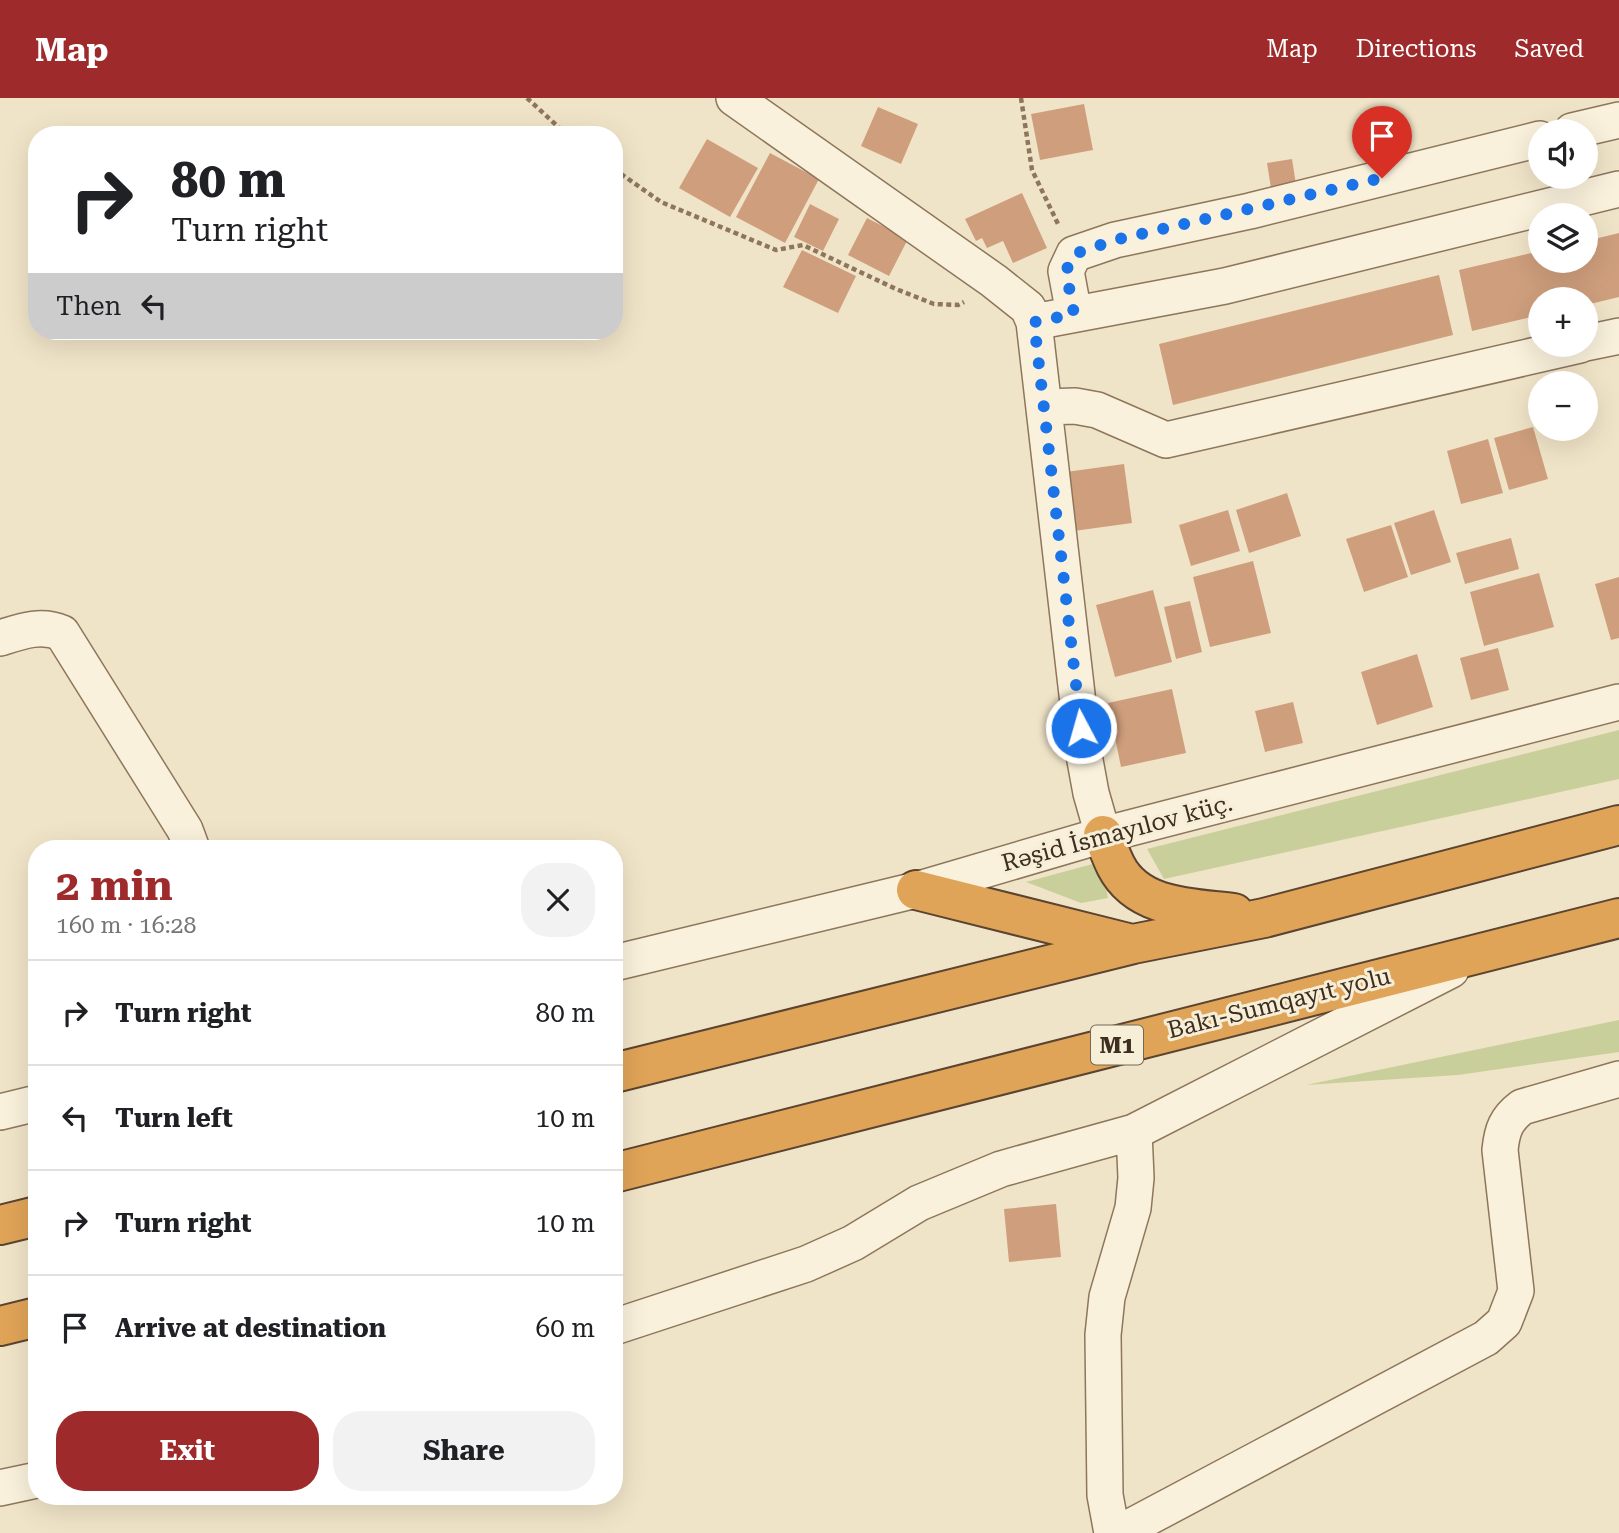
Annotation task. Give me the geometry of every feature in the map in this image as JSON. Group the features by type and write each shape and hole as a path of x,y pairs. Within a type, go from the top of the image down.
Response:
{"highway":[{"path":"623,1071 1133,944 1264,918 1619,825"},
{"path":"1104,835 1116,867 1131,886 1150,898 1169,904 1264,918"},
{"path":"916,890 1133,944"},
{"name":"Bakı-Sumqayıt yolu","path":"623,1171 1619,918"},
{"path":"1493,949 1619,931"},
{"path":"0,1225 28,1218"},
{"path":"0,1326 28,1319"}],"street":[{"path":"734,98 994,281 1028,308 1034,322 1045,407 1084,755 1091,793 1104,835"},
{"path":"1598,125 1619,120"},
{"path":"1074,314 1066,271 1074,254 1115,240 1250,211 1528,142"},
{"path":"1034,322 1224,286 1619,189"},
{"path":"1598,341 1619,336"},
{"path":"1045,407 1075,406 1097,410 1166,440 1528,357"},
{"path":"0,638 29,629 49,627 62,633 189,840"},
{"name":"Rəşid İsmayılov küç.","path":"623,961 916,890 1104,835 1619,702"},
{"path":"623,1324 806,1264 853,1243 919,1203 978,1178 1134,1132 1493,949"},
{"path":"1124,1533 1134,1525 1486,1338 1504,1322 1516,1291 1500,1150 1502,1129 1510,1116 1522,1107 1619,1079"},
{"path":"0,1112 28,1105"},
{"path":"1112,1533 1105,1495 1103,1335 1107,1297 1133,1208 1136,1178 1134,1132"},
{"path":"0,1488 28,1482"}],"path":[{"path":"527,98 558,126"},
{"path":"1021,98 1032,170 1042,196 1074,254"},
{"path":"623,175 661,202 776,250 803,245 934,304 958,305 978,296 994,281"}],"green space":[{"path":"1619,730 1619,779 1164,879 1147,849"},
{"path":"1100,862 1108,898 1081,903 1026,882"},
{"path":"1619,1020 1619,1052 1458,1075 1306,1085"}],"building":[{"path":"1084,104 1093,150 1040,160 1031,114"},
{"path":"878,107 918,124 901,164 861,146"},
{"path":"707,139 758,168 730,217 679,188"},
{"path":"770,153 819,179 785,243 736,217"},
{"path":"1292,159 1298,197 1273,201 1267,163"},
{"path":"1022,193 1047,248 1013,263 1003,241 987,248 982,238 976,241 965,219"},
{"path":"810,204 839,219 823,251 794,237"},
{"path":"867,218 908,239 889,276 848,255"},
{"path":"1619,233 1619,297 1598,302 1598,287 1528,287 1528,318 1472,331 1459,270 1528,254 1528,273 1598,273 1598,238"},
{"path":"802,250 856,276 838,313 783,287"},
{"path":"1439,275 1453,335 1173,405 1159,344"},
{"path":"1528,428 1528,441 1537,441 1548,479 1509,490 1494,438"},
{"path":"1488,439 1503,493 1461,504 1447,451"},
{"path":"1124,464 1132,523 1074,531 1066,472"},
{"path":"1287,493 1301,536 1249,553 1236,510"},
{"path":"1228,510 1240,551 1191,566 1179,525"},
{"path":"1434,510 1451,562 1411,575 1394,523"},
{"path":"1391,525 1408,577 1364,592 1346,539"},
{"path":"1511,538 1519,569 1465,584 1456,553"},
{"path":"1253,561 1271,633 1210,647 1193,577"},
{"path":"1539,573 1554,627 1484,646 1470,592"},
{"path":"1619,577 1619,638 1611,640 1595,584"},
{"path":"1153,590 1172,662 1115,677 1096,605"},
{"path":"1190,601 1202,652 1176,659 1164,607"},
{"path":"1498,648 1509,690 1471,700 1460,658"},
{"path":"1417,654 1433,707 1377,725 1361,672"},
{"path":"1172,689 1186,753 1121,767 1108,703"},
{"path":"1293,702 1303,743 1265,752 1255,711"},
{"path":"1056,1204 1061,1257 1009,1262 1004,1209"}],"route":[{"path":"1081,728 1034,322 1074,314 1066,271 1074,254 1115,240 1250,211 1382,178"}]}
